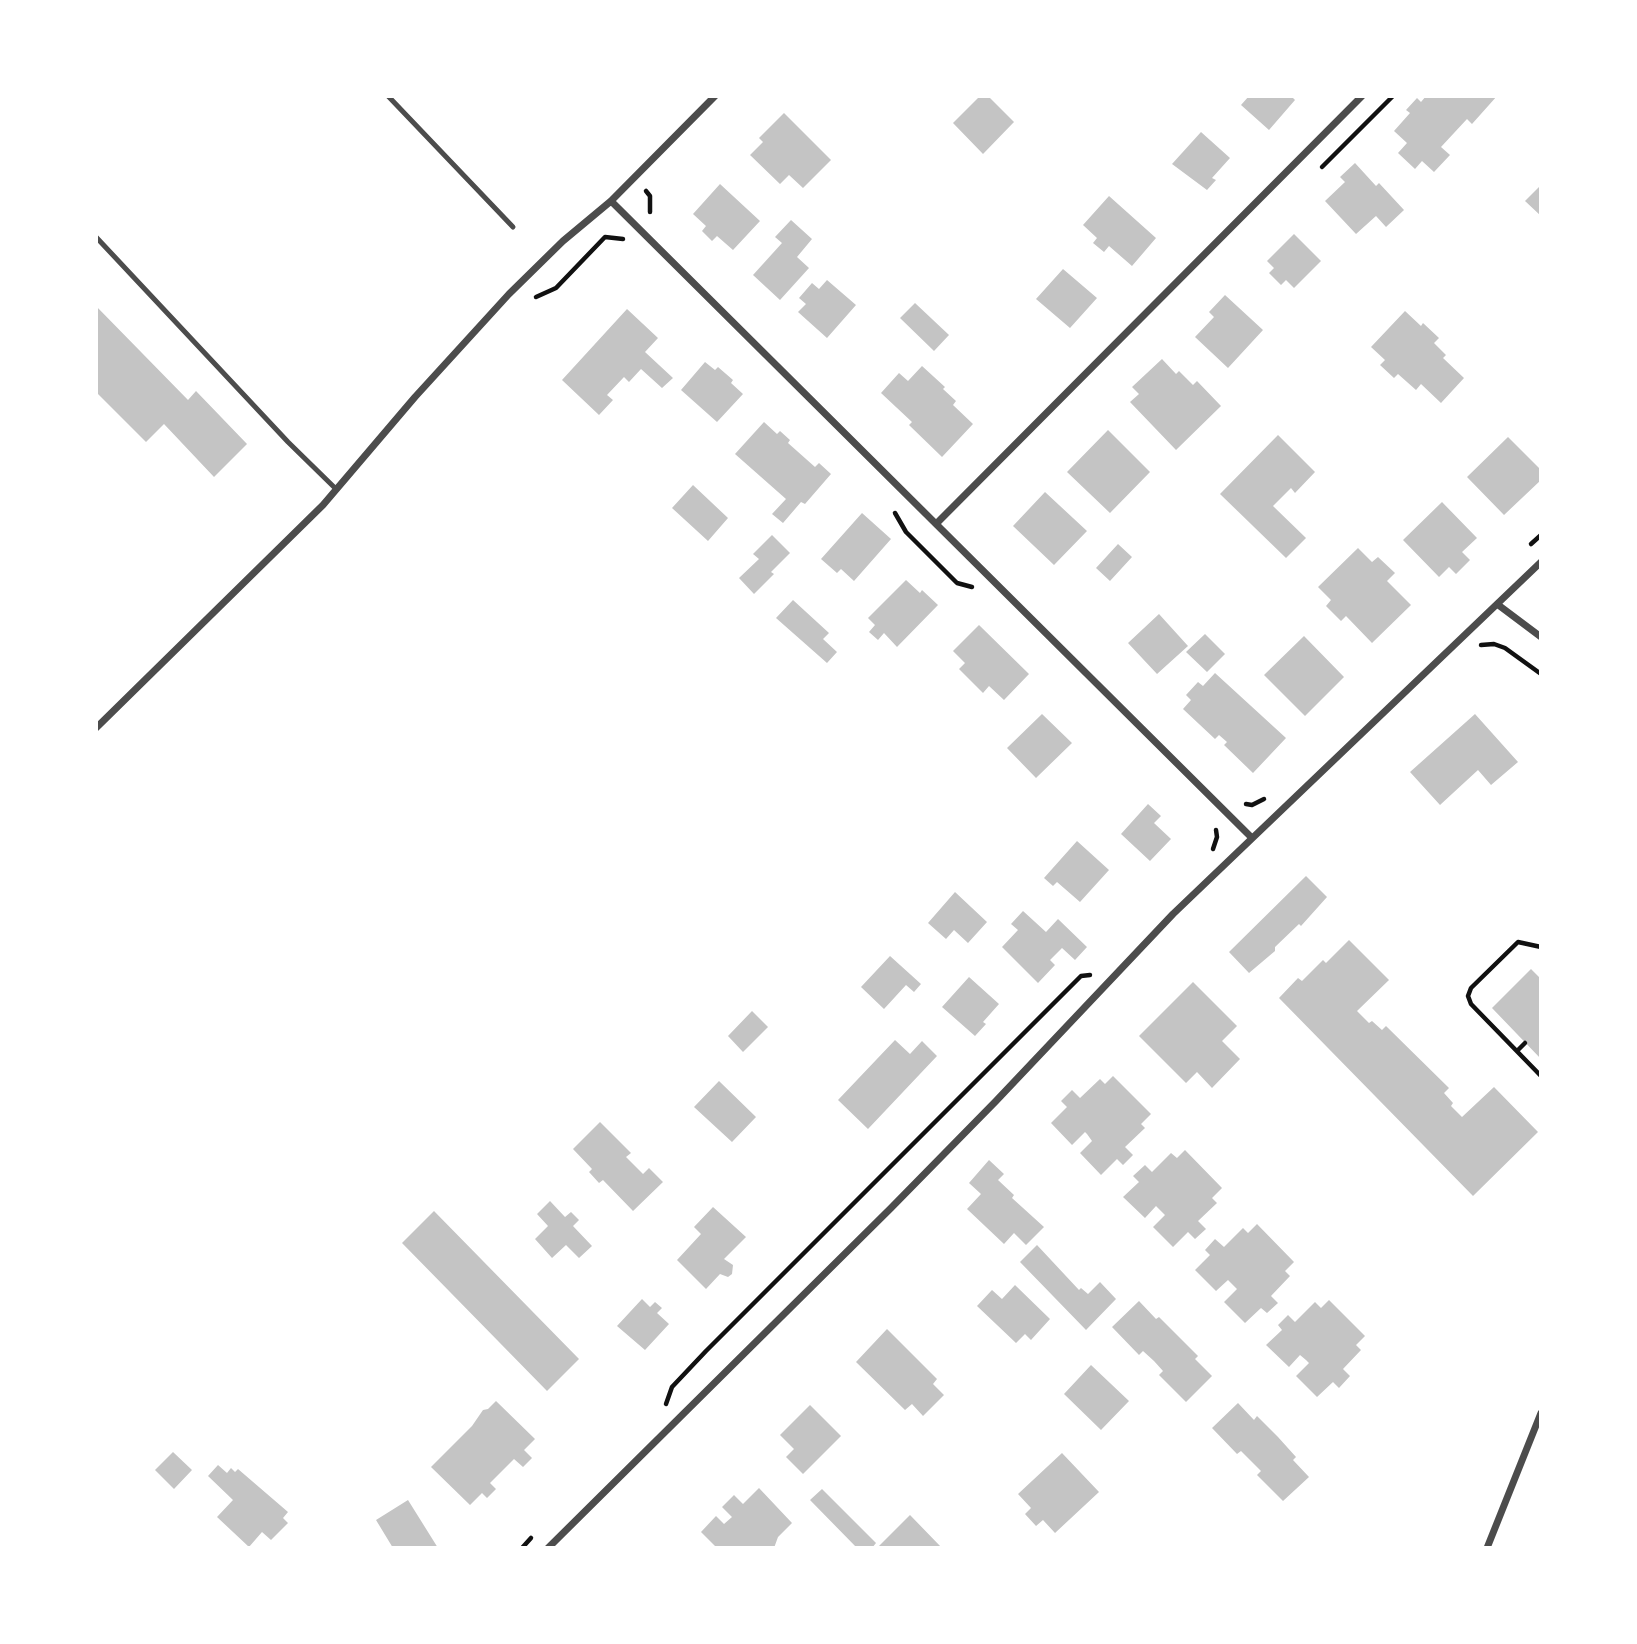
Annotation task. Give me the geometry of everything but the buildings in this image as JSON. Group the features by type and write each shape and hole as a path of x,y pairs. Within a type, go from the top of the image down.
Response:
{"street":[{"path":"96,728 336,489 509,294 563,241 611,201 715,96"},
{"path":"936,524 1363,96"},
{"path":"611,201 1251,837"},
{"path":"548,1548 891,1208 1172,914 1541,562"},
{"path":"1497,604 1541,637"},
{"path":"1487,1548 1541,1413"}],"lane":[{"path":"388,96 513,227"},
{"path":"96,237 288,442 336,489"}],"path":[{"path":"1315,174 1393,96"},
{"path":"530,304 540,294 556,288 604,237 623,239 632,246"},
{"path":"889,503 906,532 957,583 978,589"},
{"path":"1527,659 1525,662 1541,674"},
{"path":"1207,857 1214,848 1217,837 1210,823"},
{"path":"1541,947 1518,942 1471,988 1468,996 1471,1004 1541,1076"},
{"path":"664,1407 672,1387 706,1351 1082,976 1092,974"},
{"path":"1517,1051 1525,1043"},
{"path":"522,1548 538,1531"}]}
